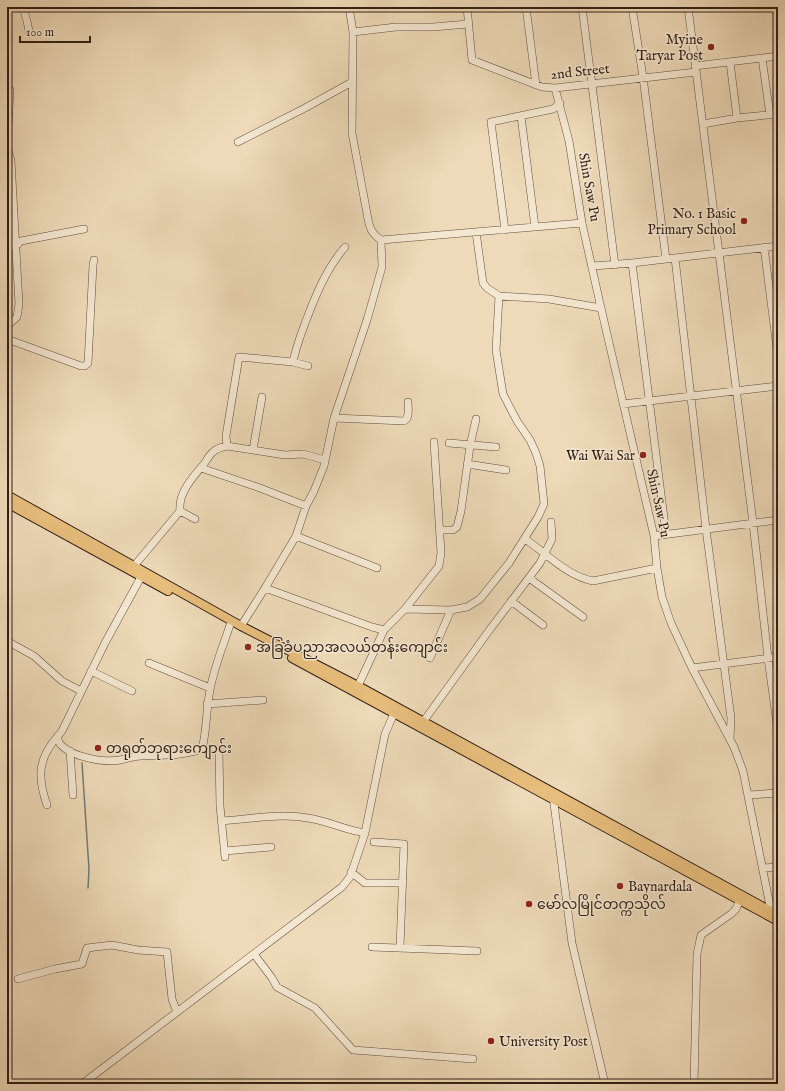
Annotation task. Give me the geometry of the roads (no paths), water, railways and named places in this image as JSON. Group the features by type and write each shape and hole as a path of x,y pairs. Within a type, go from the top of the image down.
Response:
{"main road":[{"path":"7,495 134,566 142,574 230,625 356,689"},
{"path":"7,503 241,626 741,898 778,921"},
{"path":"395,710 423,722 553,796"},
{"path":"741,898 775,913"}],"street":[{"path":"22,7 28,21 29,30"},
{"path":"349,7 352,32 352,133 370,230 374,236 381,240 582,223"},
{"path":"352,32 396,27 433,27 468,24 467,7"},
{"path":"526,7 536,85"},
{"path":"582,7 615,265"},
{"path":"632,7 643,77 666,259"},
{"path":"688,7 720,253 778,732"},
{"name":"2nd Street","path":"468,24 472,60 542,87 555,88 591,84 778,56"},
{"path":"762,58 770,115"},
{"path":"730,62 738,118"},
{"path":"238,142 352,82"},
{"path":"7,86 10,90 7,146 11,161 19,304 17,317 7,326"},
{"name":"Shin Saw Pu","path":"555,88 569,142 582,223 654,536 662,597 671,623 692,668 730,739 743,771 763,868 775,913"},
{"path":"505,230 491,122 553,109 560,103"},
{"path":"703,124 738,118 778,114"},
{"path":"521,116 535,227"},
{"path":"7,246 16,246 21,241 84,229"},
{"path":"476,232 483,283 487,288 499,296 549,299 601,308"},
{"path":"241,626 296,536 306,506 314,491 325,460 334,418 367,320 382,267 381,240"},
{"path":"593,266 615,265 778,246"},
{"path":"293,362 298,342 315,296 331,267 345,247"},
{"path":"764,247 778,356"},
{"path":"675,258 706,529 731,718 730,739"},
{"path":"7,339 81,366 85,366 88,363 92,265 94,260"},
{"path":"632,263 666,534"},
{"path":"405,609 451,610 467,607 480,599 509,563 538,517 544,504 540,466 536,453 503,394 496,350 499,296"},
{"path":"227,446 226,436 239,357 293,362 308,366"},
{"path":"623,404 778,386"},
{"path":"253,450 262,397"},
{"path":"334,418 404,422 408,417 408,402"},
{"path":"440,530 453,530 457,527 461,511 470,446 476,419"},
{"path":"356,689 384,630 405,609 439,566 441,553 434,442"},
{"path":"449,443 470,446 496,447"},
{"path":"134,566 180,511 181,501 186,489 213,452 220,447 227,446 285,455 303,454 325,460"},
{"path":"467,464 506,470"},
{"path":"201,468 260,488 306,506"},
{"path":"180,511 195,519"},
{"path":"654,536 778,520"},
{"path":"423,722 546,554 552,539 551,522"},
{"path":"296,536 377,568"},
{"path":"524,539 583,579 593,581 657,568"},
{"path":"47,806 41,788 41,770 45,751 62,731 91,671 142,574"},
{"path":"529,578 583,617"},
{"path":"265,588 384,630"},
{"path":"511,601 543,625"},
{"path":"430,658 451,610"},
{"path":"202,749 206,728 210,688 230,625"},
{"path":"7,641 34,656 62,681 81,691"},
{"path":"692,668 778,657"},
{"path":"149,663 210,688"},
{"path":"91,671 132,691"},
{"path":"208,704 263,700"},
{"path":"82,1084 342,887 350,877 365,833 385,734 395,710"},
{"path":"56,737 62,746 70,751 89,758 104,760 118,760 139,756 185,753 202,749 215,749 219,752 225,854 271,847"},
{"path":"70,751 73,795"},
{"path":"749,796 778,793"},
{"path":"553,796 572,943 605,1084"},
{"path":"222,821 285,816 308,818 326,822 351,831 365,833"},
{"path":"374,842 404,844 400,947"},
{"path":"763,868 778,866"},
{"path":"351,872 365,882 402,883"},
{"path":"694,1084 698,944 701,935 731,914 741,898"},
{"path":"18,979 55,969 82,964 87,948 112,945 138,950 167,952 172,999 177,1012"},
{"path":"372,947 477,951"},
{"path":"254,954 277,987 315,1008 353,1050 473,1059"}],"waterway":[{"path":"82,763 89,869 88,888"}],"place":[{"name":"Myine Taryar Post","path":"711,47"},
{"name":"No. 1 Basic Primary School","path":"744,221"},
{"name":"Wai Wai Sar","path":"643,455"},
{"name":"အခြခံပညာအလယ်တန်းကျောင်း","path":"248,647"},
{"name":"တရုတ်ဘုရားကျောင်း","path":"98,748"},
{"name":"Baynardala","path":"620,886"},
{"name":"မော်လမြိုင်တက္ကသိုလ်","path":"529,904"},
{"name":"University Post","path":"491,1041"}]}
